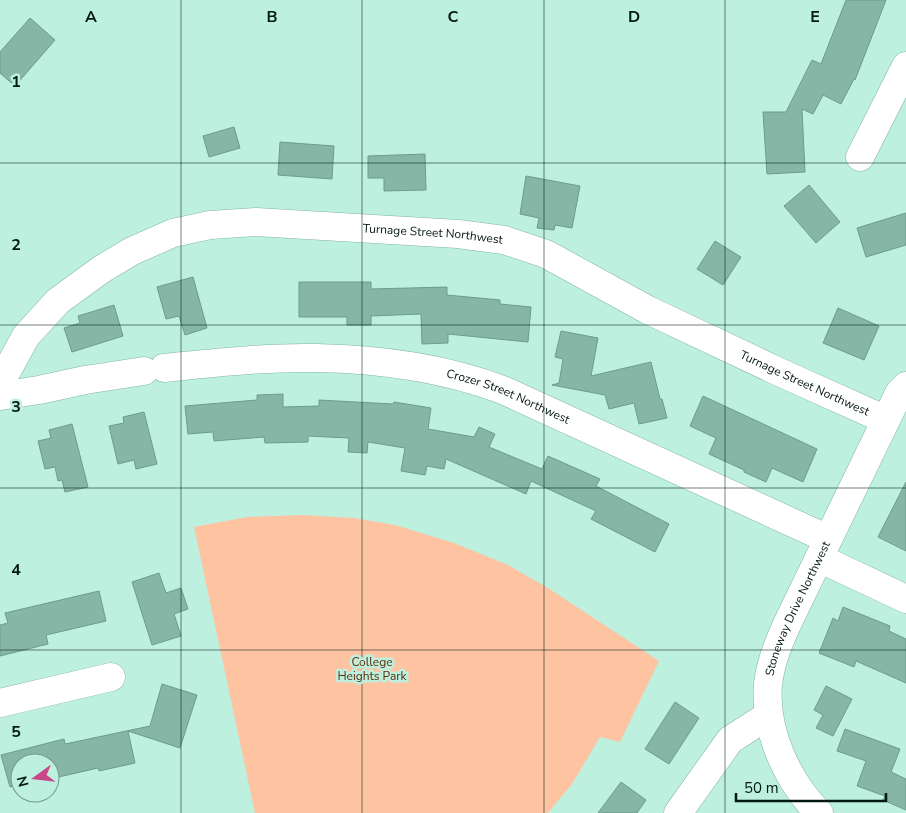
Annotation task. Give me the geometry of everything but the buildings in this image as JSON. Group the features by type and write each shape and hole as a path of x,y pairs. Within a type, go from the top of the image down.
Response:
{"street":[{"path":"860,157 906,66"},
{"name":"Turnage Street Northwest","path":"0,380 26,336 58,300 102,269 132,251 173,233 210,225 265,222 458,234 504,240 546,254 648,310 886,420"},
{"name":"Crozer Street Northwest","path":"0,396 85,380 237,361 315,358 372,361 433,370 476,380 503,390 824,549 906,599"},
{"name":"Stoneway Drive Northwest","path":"819,813 796,786 777,744 769,715 768,684 776,650 899,393 906,386"},
{"path":"0,703 111,677"},
{"path":"678,813 730,740 769,715"}],"green space":[{"name":"College Heights Park","path":"302,515 354,518 395,525 454,543 508,565 548,588 659,661 620,742 600,737 572,784 548,813 255,813 194,527 247,517"}]}
